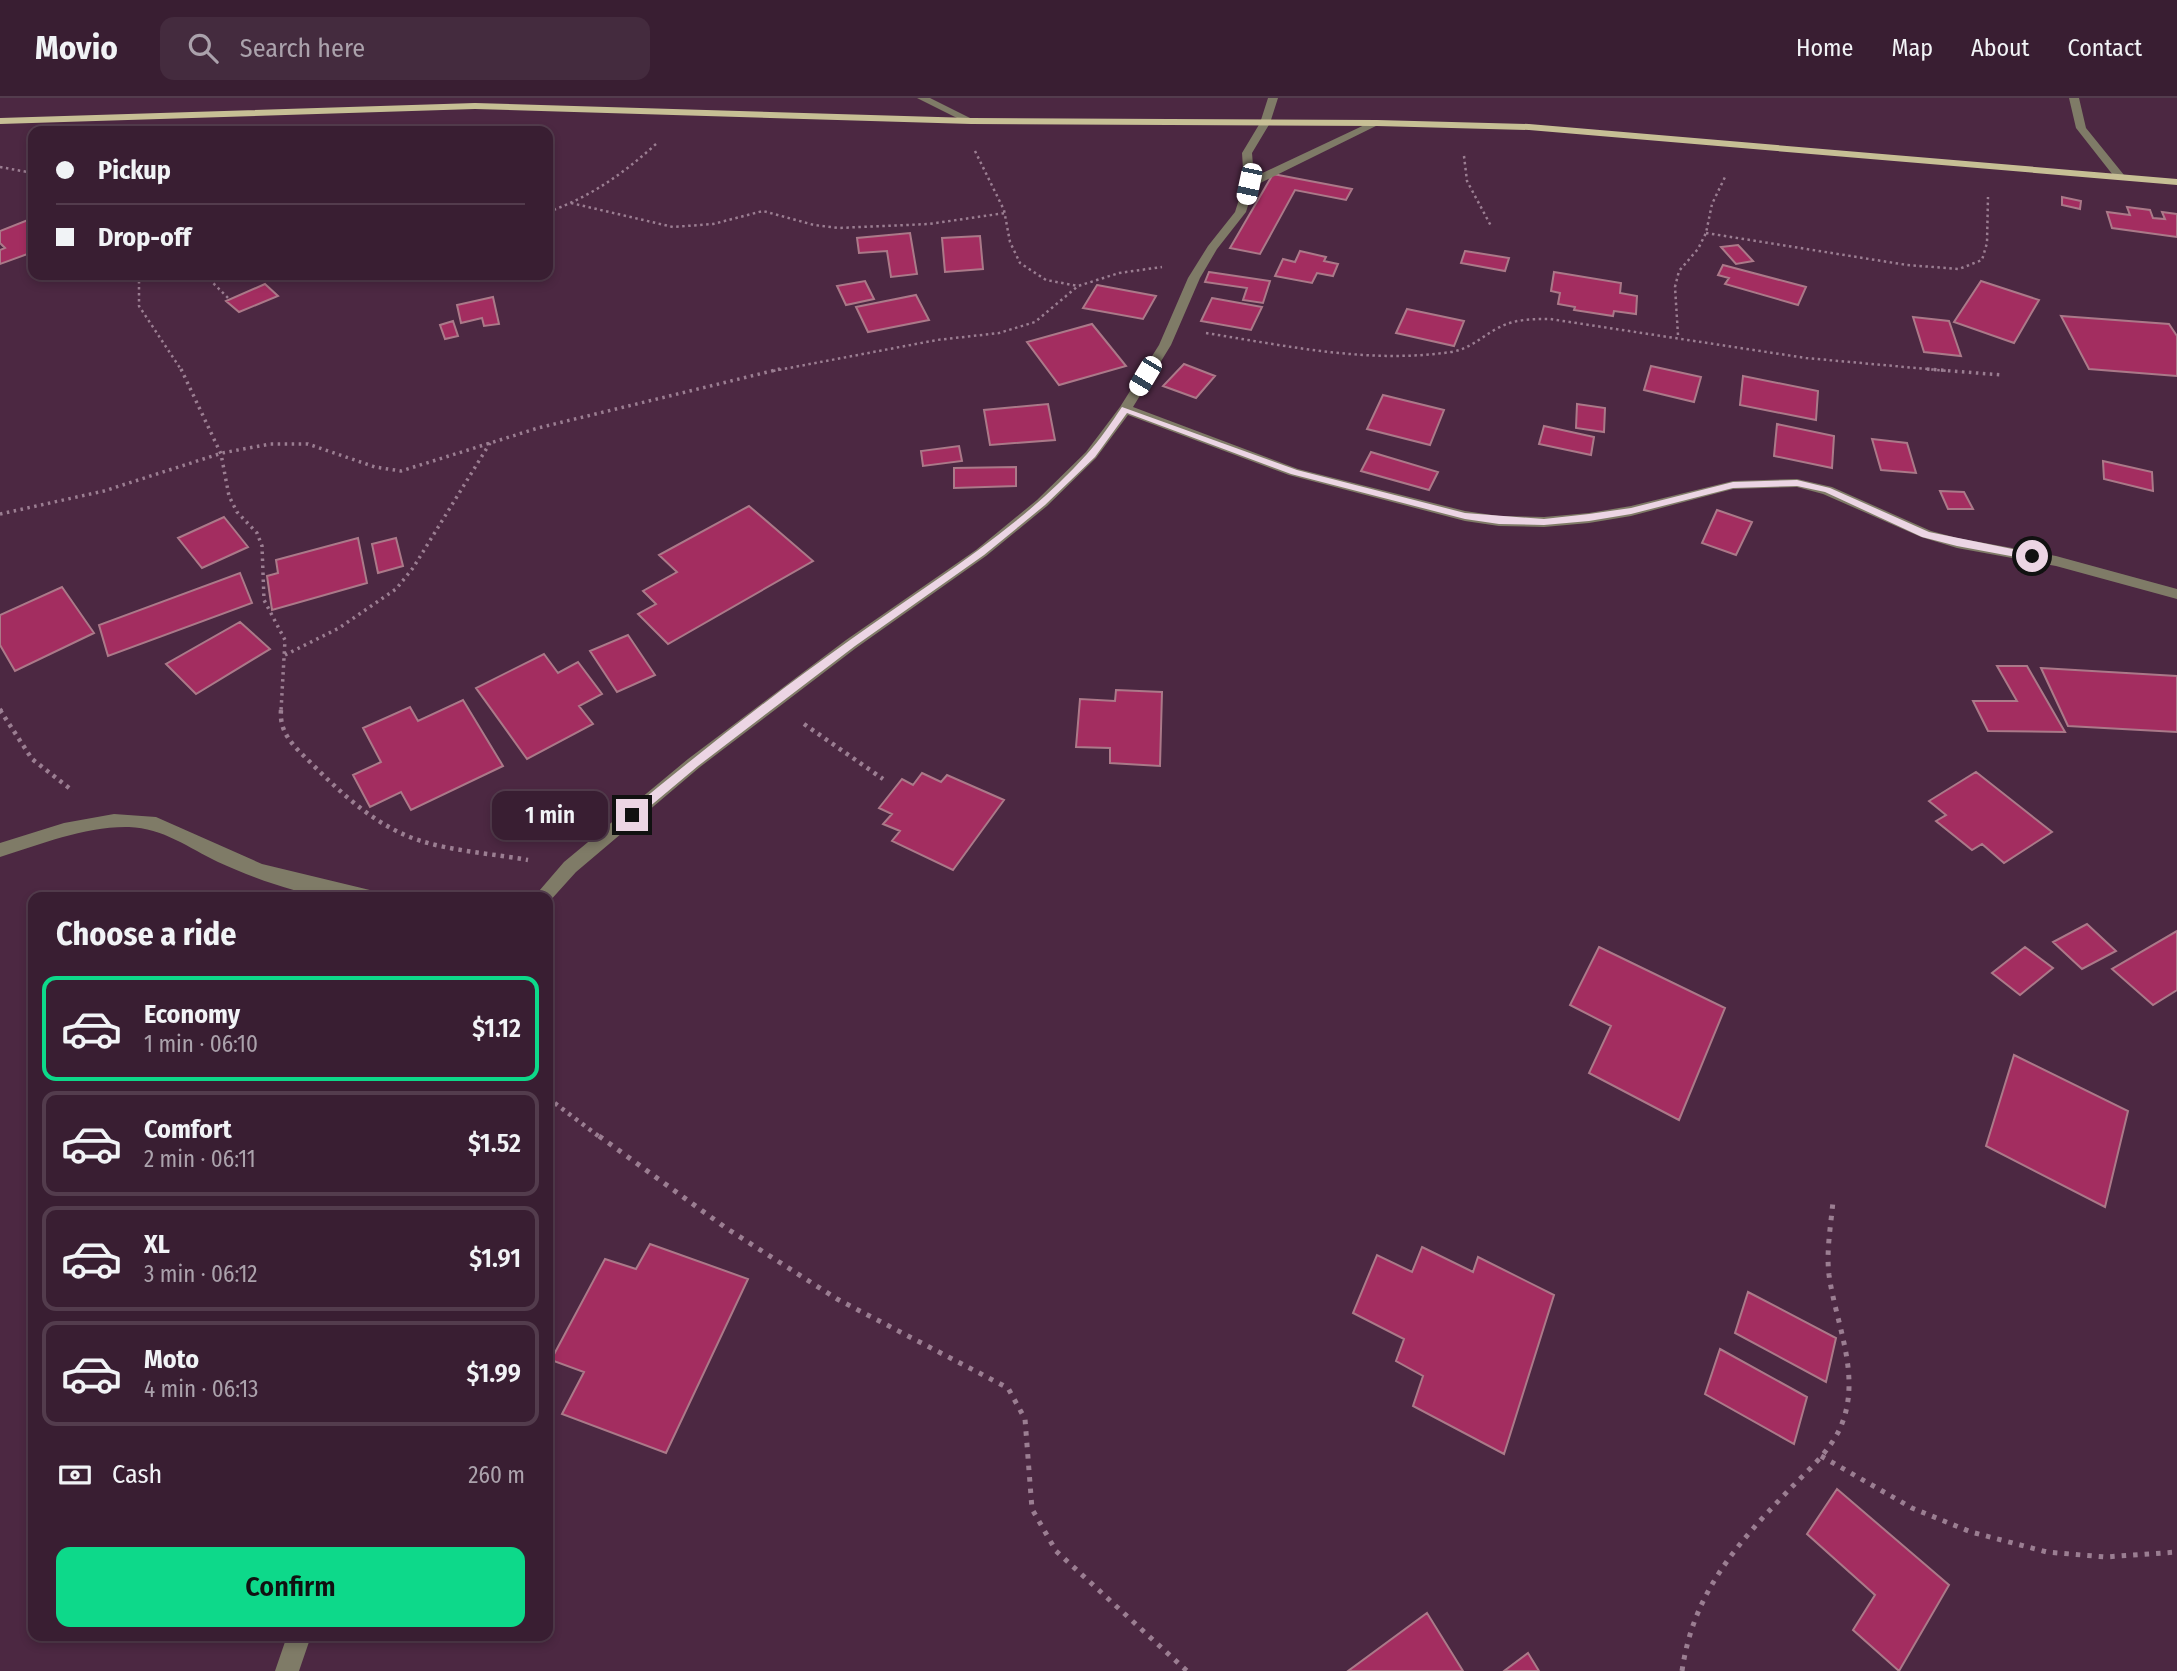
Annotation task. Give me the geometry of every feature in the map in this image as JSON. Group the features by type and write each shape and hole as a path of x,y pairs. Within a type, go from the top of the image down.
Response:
{"main road":[{"path":"0,121 475,106 967,121 1377,122 1530,127 2177,182"}],"street":[{"path":"922,98 967,121"},
{"path":"547,892 570,867 694,763 851,644 981,553 1042,503 1091,455 1125,409 1174,327 1204,261 1240,212 1249,184 1247,153 1265,123 1273,98"},
{"path":"2074,98 2081,128 2120,177"},
{"path":"1249,184 1377,122"},
{"path":"1125,409 1294,472 1465,516 1499,521 1544,522 1631,511 1733,485 1797,483 1827,490 1926,534 1957,543 2056,561 2177,594"},
{"path":"0,850 95,824 130,820 175,830 225,857 268,872 343,892"},
{"path":"287,1671 297,1641"}],"path":[{"path":"553,210 617,180 659,140 695,113"},
{"path":"967,121 1005,213 1011,244 1019,262 1033,275 1050,283 1078,286"},
{"path":"1467,125 1464,155 1467,181 1491,226"},
{"path":"1678,335 1675,287 1679,271 1698,249 1706,233 1712,204 1730,167 1751,145"},
{"path":"0,167 28,172"},
{"path":"1706,233 1907,265 1969,267 1982,260 1987,243 1990,168"},
{"path":"571,203 673,227 713,224 763,211 814,225 838,228 929,223 1005,213"},
{"path":"0,514 30,503 77,498 105,491 221,454 282,444 325,447 386,470 401,471 538,428 785,368 937,340 999,333 1035,322 1078,286 1119,273 1204,261"},
{"path":"139,280 139,306 177,360 221,454 229,496 237,512 257,533 262,546 264,600 269,614 283,633 285,655 281,678 282,730 287,739 349,801 375,819 421,841 570,867"},
{"path":"210,280 228,298"},
{"path":"1174,327 1350,356 1392,358 1463,350 1494,329 1523,320 1548,319 1678,335 1743,349 1852,364 2002,375"},
{"path":"285,655 339,628 396,589 413,568 490,443"},
{"path":"773,705 825,737 883,779"},
{"path":"0,709 32,759 69,789 130,820"},
{"path":"553,1102 640,1168 839,1301 1008,1388 1027,1419 1031,1507 1056,1552 1187,1671"},
{"path":"1682,1671 1683,1651 1690,1626 1722,1565 1821,1456 1841,1426 1850,1387 1844,1338 1828,1258 1833,1200"},
{"path":"1821,1456 1912,1508 1971,1532 2047,1552 2105,1557 2177,1552"}],"building":[{"path":"1273,174 1352,189 1346,200 1295,190 1260,254 1230,248"},
{"path":"2062,197 2081,201 2080,209 2062,205"},
{"path":"2127,207 2150,210 2153,218 2165,219 2162,212 2177,214 2177,237 2112,228 2107,212 2130,215"},
{"path":"28,220 28,254 0,264 0,250 5,248 0,243 0,231"},
{"path":"910,233 917,274 891,277 887,251 859,253 857,238"},
{"path":"980,236 983,269 945,272 942,238"},
{"path":"1738,245 1753,261 1736,264 1721,247"},
{"path":"1300,251 1326,257 1324,261 1338,264 1333,276 1317,273 1312,283 1275,276 1283,259 1295,262"},
{"path":"1465,251 1509,258 1505,271 1461,263"},
{"path":"1723,265 1806,287 1798,305 1725,284 1729,278 1718,275"},
{"path":"1209,272 1270,281 1263,303 1243,300 1247,288 1205,282"},
{"path":"1554,272 1621,283 1620,293 1637,296 1636,314 1614,311 1613,316 1574,310 1575,307 1558,304 1560,293 1551,291"},
{"path":"865,281 874,299 846,305 837,286"},
{"path":"1981,281 2039,300 2014,343 1954,322"},
{"path":"265,284 278,296 239,312 226,301"},
{"path":"1097,285 1156,296 1143,319 1083,308"},
{"path":"916,295 929,320 868,332 856,307"},
{"path":"493,297 499,324 484,326 482,318 461,323 457,305"},
{"path":"1212,298 1262,307 1251,330 1201,321"},
{"path":"1407,309 1464,321 1454,346 1396,333"},
{"path":"2061,316 2169,324 2177,336 2177,376 2089,369"},
{"path":"1913,317 1949,321 1961,356 1924,352"},
{"path":"453,321 458,336 445,339 440,325"},
{"path":"1092,324 1126,366 1059,385 1027,342"},
{"path":"1184,364 1215,376 1196,398 1163,386"},
{"path":"1651,366 1701,377 1694,402 1644,390"},
{"path":"1743,376 1818,391 1816,420 1740,405"},
{"path":"1383,395 1444,410 1430,445 1367,429"},
{"path":"1048,404 1055,440 990,445 984,410"},
{"path":"1577,404 1605,408 1604,432 1576,428"},
{"path":"1777,424 1834,436 1832,468 1774,456"},
{"path":"1544,426 1594,437 1591,455 1539,444"},
{"path":"1872,439 1907,443 1916,473 1881,470"},
{"path":"959,446 962,461 923,466 921,451"},
{"path":"1371,452 1438,472 1429,490 1361,471"},
{"path":"2103,461 2152,472 2153,491 2104,479"},
{"path":"1016,467 1016,486 954,488 954,468"},
{"path":"1940,491 1964,492 1973,509 1948,509"},
{"path":"749,506 813,561 668,644 638,614 656,604 643,591 677,572 659,555"},
{"path":"1717,510 1752,522 1736,555 1702,543"},
{"path":"224,517 248,547 202,568 178,538"},
{"path":"358,538 367,583 272,610 267,576 278,573 276,560"},
{"path":"396,538 403,566 378,573 372,544"},
{"path":"240,573 252,603 108,656 99,625"},
{"path":"62,587 94,633 15,671 0,645 0,615"},
{"path":"240,622 270,649 196,694 166,664"},
{"path":"628,635 655,675 617,692 590,651"},
{"path":"544,654 558,673 578,662 602,694 579,706 593,724 527,759 476,688"},
{"path":"1997,666 2027,666 2065,732 1988,731 1973,701 2017,701"},
{"path":"2041,668 2177,676 2177,732 2068,726"},
{"path":"1116,690 1162,692 1160,766 1110,763 1110,748 1076,747 1080,699 1115,701"},
{"path":"463,700 503,766 411,810 401,792 370,807 353,775 381,762 363,728 410,707 418,721"},
{"path":"1976,772 2052,832 2004,863 1982,844 1972,850 1936,821 1946,815 1929,801"},
{"path":"922,773 941,782 947,775 1004,800 953,870 892,841 900,831 883,824 892,814 879,808 902,779 913,785"},
{"path":"2087,924 2116,951 2082,969 2053,942"},
{"path":"2177,931 2177,990 2153,1005 2112,969"},
{"path":"1599,947 1725,1008 1679,1120 1589,1073 1611,1026 1570,1005"},
{"path":"2025,947 2053,968 2020,995 1992,973"},
{"path":"2014,1055 2128,1111 2105,1207 1986,1146"},
{"path":"650,1244 748,1279 666,1453 562,1414 584,1372 553,1361 605,1259 636,1269"},
{"path":"1422,1247 1473,1272 1478,1257 1554,1295 1504,1454 1413,1406 1423,1376 1396,1361 1404,1339 1353,1313 1377,1255 1412,1272"},
{"path":"1748,1292 1836,1338 1826,1382 1735,1333"},
{"path":"1720,1349 1807,1397 1794,1444 1705,1394"},
{"path":"1837,1489 1949,1585 1899,1671 1853,1630 1875,1595 1807,1534"},
{"path":"1427,1613 1463,1671 1348,1671"},
{"path":"1528,1653 1539,1671 1504,1671"}],"route":[{"path":"632,815 694,763 851,644 981,553 1042,503 1103,442 1125,409 1294,472 1465,516 1499,521 1544,522 1631,511 1733,485 1797,483 1838,494 1903,526 1926,534 1957,543 2032,556"}]}
